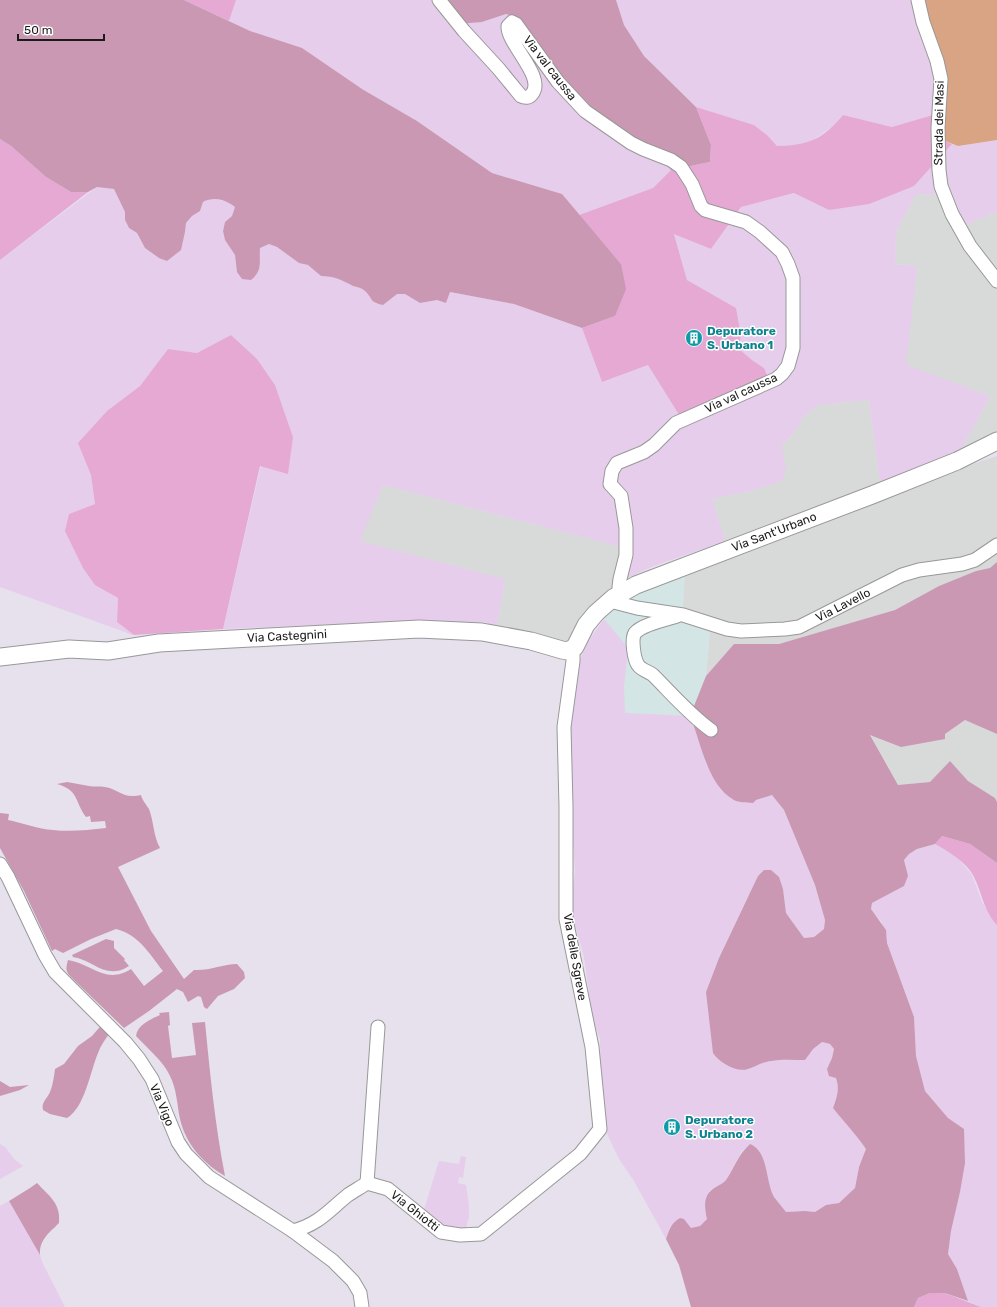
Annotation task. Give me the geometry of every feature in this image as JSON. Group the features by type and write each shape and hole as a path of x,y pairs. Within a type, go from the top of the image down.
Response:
{"street":[{"name":"Via val caussa","path":"440,0 464,31 521,96 526,98 531,95 535,85 529,68 509,33 508,26 512,22 516,24 562,87 585,111 631,143 676,163 689,179 701,206 705,210 746,222 760,232 782,252 793,278 793,348 788,366 782,374 776,379 676,422 654,445 644,452 617,463 612,471 610,484 621,496 626,528 626,555 619,587 615,597"},
{"name":"Strada dei Masi","path":"918,0 941,79 938,128 941,186 952,214 970,246 997,281"},
{"name":"Via Sant'Urbano","path":"573,650 586,625 615,597 652,578 872,495 950,464 997,441"},
{"name":"Via Lavello","path":"615,597 637,608 683,615 727,629 741,631 785,629 799,627 902,575 919,570 962,564 974,560 997,545"},
{"path":"683,615 652,623 636,631 632,638 635,658 639,668 650,673 673,694 694,718 711,730"},
{"name":"Via Castegnini","path":"0,658 69,649 108,651 159,643 419,629 482,632 532,641 562,650 573,650"},
{"name":"Via delle Sgreve","path":"520,1204 580,1154 600,1129 592,1047 566,919 564,727 573,661 573,650"},
{"name":"Via Vigo","path":"0,864 8,877 45,955 55,972 125,1042 139,1059 152,1079 178,1142 186,1154 209,1177 293,1231 334,1261 353,1281 360,1293 362,1307"},
{"path":"293,1231 305,1228 318,1221 348,1195 367,1183 378,1027"},
{"name":"Via Ghiotti","path":"367,1183 388,1189 442,1232 460,1235 481,1234 520,1204"}],"shaded area":[{"path":"0,0 184,0 250,31 302,48 362,89 417,121 492,173 562,194 621,264 626,289 615,316 582,328 514,304 450,292 446,303 437,300 420,303 405,294 397,294 383,305 374,302 362,289 338,279 321,276 308,265 299,263 277,247 269,244 260,248 260,266 255,276 251,280 242,279 237,272 235,255 225,240 223,231 225,222 232,216 235,207 228,202 216,199 203,202 200,211 192,216 186,223 181,250 167,261 159,258 145,248 137,233 129,228 125,220 125,212 114,189 97,187 88,192 71,192 46,177 11,146 0,139"},
{"path":"184,0 236,0 229,21"},
{"path":"236,0 445,0 482,22 506,14 520,18 552,63 653,148 671,170 653,188 579,215 562,194 492,173 417,121 362,89 229,21"},
{"path":"445,0 616,0 624,25 644,56 696,107 711,145 710,162 671,170 653,148 607,123 576,97 520,18 506,14 482,22 457,24"},
{"path":"616,0 915,0 938,74 936,114 892,127 843,115 833,126 812,141 798,145 777,146 767,135 754,125 696,107 644,56 624,25"},
{"path":"915,0 997,0 997,140 958,146 935,137 938,91"},
{"path":"696,107 754,125 767,135 777,146 798,144 814,140 828,130 843,115 892,127 936,114 935,137 952,144 914,186 869,204 829,210 794,193 741,207 711,249 674,234 687,280 736,308 741,335 739,349 764,368 771,385 683,421 648,365 602,382 582,328 615,316 621,264 579,215 653,188 671,170 710,162 711,145"},
{"path":"0,139 11,146 46,177 71,192 88,192 0,260"},
{"path":"997,140 997,211 963,226 949,195 916,194 896,232 895,264 917,266 906,365 990,396 960,451 880,484 869,400 818,405 803,417 796,430 782,446 786,468 782,481 750,491 712,499 725,541 654,566 625,579 630,549 383,485 360,541 505,579 496,629 486,622 362,623 223,629 261,465 293,437 275,385 257,359 231,335 197,353 168,349 140,386 107,411 79,443 91,475 95,504 69,514 95,584 118,598 117,622 134,635 0,587 0,260 97,187 114,189 125,212 125,220 129,228 137,233 145,248 159,258 181,250 186,223 192,216 200,211 203,202 210,198 229,202 235,207 232,216 225,222 223,231 225,240 235,255 237,272 260,266 260,248 269,244 277,247 299,263 308,265 321,276 339,278 364,289 374,303 383,305 396,294 405,294 420,303 437,300 446,303 450,292 514,304 582,328 602,382 648,365 764,368 739,349 741,335 736,308 687,280 674,233 711,249 741,207 795,193 829,210 914,186 952,144 958,146"},
{"path":"916,194 949,195 963,226 997,211 997,436 960,451 990,396 905,365 917,266 895,264 896,232"},
{"path":"231,335 257,359 275,385 293,437 288,474 260,466 223,629 134,635 117,622 118,598 95,585 83,568 65,531 69,514 95,504 91,475 78,443 107,411 140,386 168,349 197,353"},
{"path":"869,400 880,484 790,519 725,541 712,499 750,491 782,481 782,446 796,430 803,417 818,405"},
{"path":"997,456 997,562 990,568 976,571 939,586 895,610 829,630 779,644 734,644 706,676 710,631 682,619 685,572 931,478"},
{"path":"383,485 630,549 625,579 571,642 564,644 496,629 505,579 359,541"},
{"path":"997,562 997,734 965,720 945,734 945,739 901,747 870,735 898,785 930,782 950,761 968,781 995,798 997,802 997,863 970,844 942,836 935,844 917,849 909,854 904,860 908,876 904,886 872,903 871,909 886,930 887,943 914,1017 916,1056 925,1091 948,1118 964,1129 965,1163 951,1231 948,1254 957,1269 968,1301 945,1293 930,1293 918,1298 914,1307 691,1307 679,1265 666,1239 668,1233 672,1224 680,1218 684,1219 691,1228 700,1226 707,1219 705,1205 709,1193 725,1181 739,1157 750,1144 756,1148 764,1160 771,1190 774,1197 786,1212 815,1212 826,1205 839,1203 855,1188 859,1167 866,1149 833,1108 837,1097 838,1086 836,1078 829,1076 827,1069 834,1049 830,1044 822,1042 813,1049 805,1060 771,1061 743,1070 728,1066 719,1060 713,1053 706,992 719,958 758,876 764,870 771,870 779,877 783,889 786,913 804,938 814,937 824,929 825,920 815,885 784,810 772,795 756,800 753,803 736,801 725,793 711,774 690,716 706,676 734,644 779,644 895,610 939,586 976,571 990,568"},
{"path":"685,572 682,618 710,631 706,676 690,716 625,714 624,688 628,648 604,619 628,598"},
{"path":"604,619 628,648 624,688 625,713 690,716 707,766 723,791 756,800 772,795 784,810 815,885 825,920 824,929 814,937 804,938 786,913 783,889 771,870 764,871 758,876 719,958 706,992 746,1070 755,1065 772,1060 805,1060 813,1048 822,1042 830,1044 834,1049 827,1069 836,1078 839,1084 838,1094 833,1108 851,1130 856,1133 867,1149 859,1167 855,1188 839,1203 826,1205 815,1212 786,1212 774,1197 750,1144 742,1151 725,1182 709,1191 705,1209 707,1219 700,1226 691,1228 684,1219 670,1227 666,1239 634,1181 619,1159 608,1136 605,1127 601,1094 600,1039 593,1021 584,957 573,918 571,902 575,872 572,825 569,714 579,662 589,640"},
{"path":"965,720 997,734 997,802 995,798 968,781 950,761 930,782 898,785 870,734 901,747 945,734"},
{"path":"67,782 110,788 130,796 141,795 149,809 160,848 118,867 151,931 184,979 194,970 232,964 237,964 244,972 245,978 234,989 218,996 207,1009 204,1007 201,997 198,996 188,1002 183,992 177,989 124,1028 69,975 66,969 68,960 77,962 106,974 114,975 131,969 144,986 163,971 148,951 137,940 116,929 91,939 63,953 55,949 52,951 24,891 0,848 0,813 9,814 8,820 60,831 106,828 105,821 91,822 90,816 86,817 73,793 57,784"},
{"path":"942,836 970,844 997,863 997,925 992,919 983,901 976,881 970,870 956,857 935,844"},
{"path":"935,844 957,857 972,875 982,902 997,925 997,1307 981,1307 968,1301 957,1269 948,1254 951,1231 960,1192 964,1129 948,1118 925,1091 916,1056 914,1017 887,943 887,937 881,921 871,909 872,903 904,886 906,866 904,860 909,854 917,849"},
{"path":"106,939 114,941 114,948 125,959 124,960 129,966 121,970 107,971 73,957 72,955"},
{"path":"169,1012 170,1025 168,1026 172,1058 196,1055 192,1023 205,1022 221,1157 225,1176 201,1158 189,1142 181,1124 175,1090 170,1076 160,1060 136,1036 139,1029 145,1023 160,1015 159,1013"},
{"path":"105,1021 111,1032 99,1050 83,1098 78,1106 67,1118 50,1114 43,1110 44,1103 52,1086 55,1069 64,1064 78,1046 92,1036"},
{"path":"0,1081 10,1087 29,1085 20,1090 0,1096"},
{"path":"0,1144 5,1147 15,1160 23,1166 0,1179"},
{"path":"461,1156 466,1157 463,1178 459,1177 458,1183 466,1185 469,1205 469,1219 466,1229 456,1232 423,1213 439,1161 459,1164"},
{"path":"37,1183 53,1200 59,1216 59,1223 48,1234 41,1245 40,1255 9,1201"},
{"path":"9,1201 40,1255 65,1307 0,1307 0,1206"},
{"path":"930,1293 945,1293 981,1307 914,1307 918,1298"}],"place":[{"name":"Depuratore S. Urbano 1","path":"694,338"},
{"name":"Depuratore S. Urbano 2","path":"672,1127"}]}
